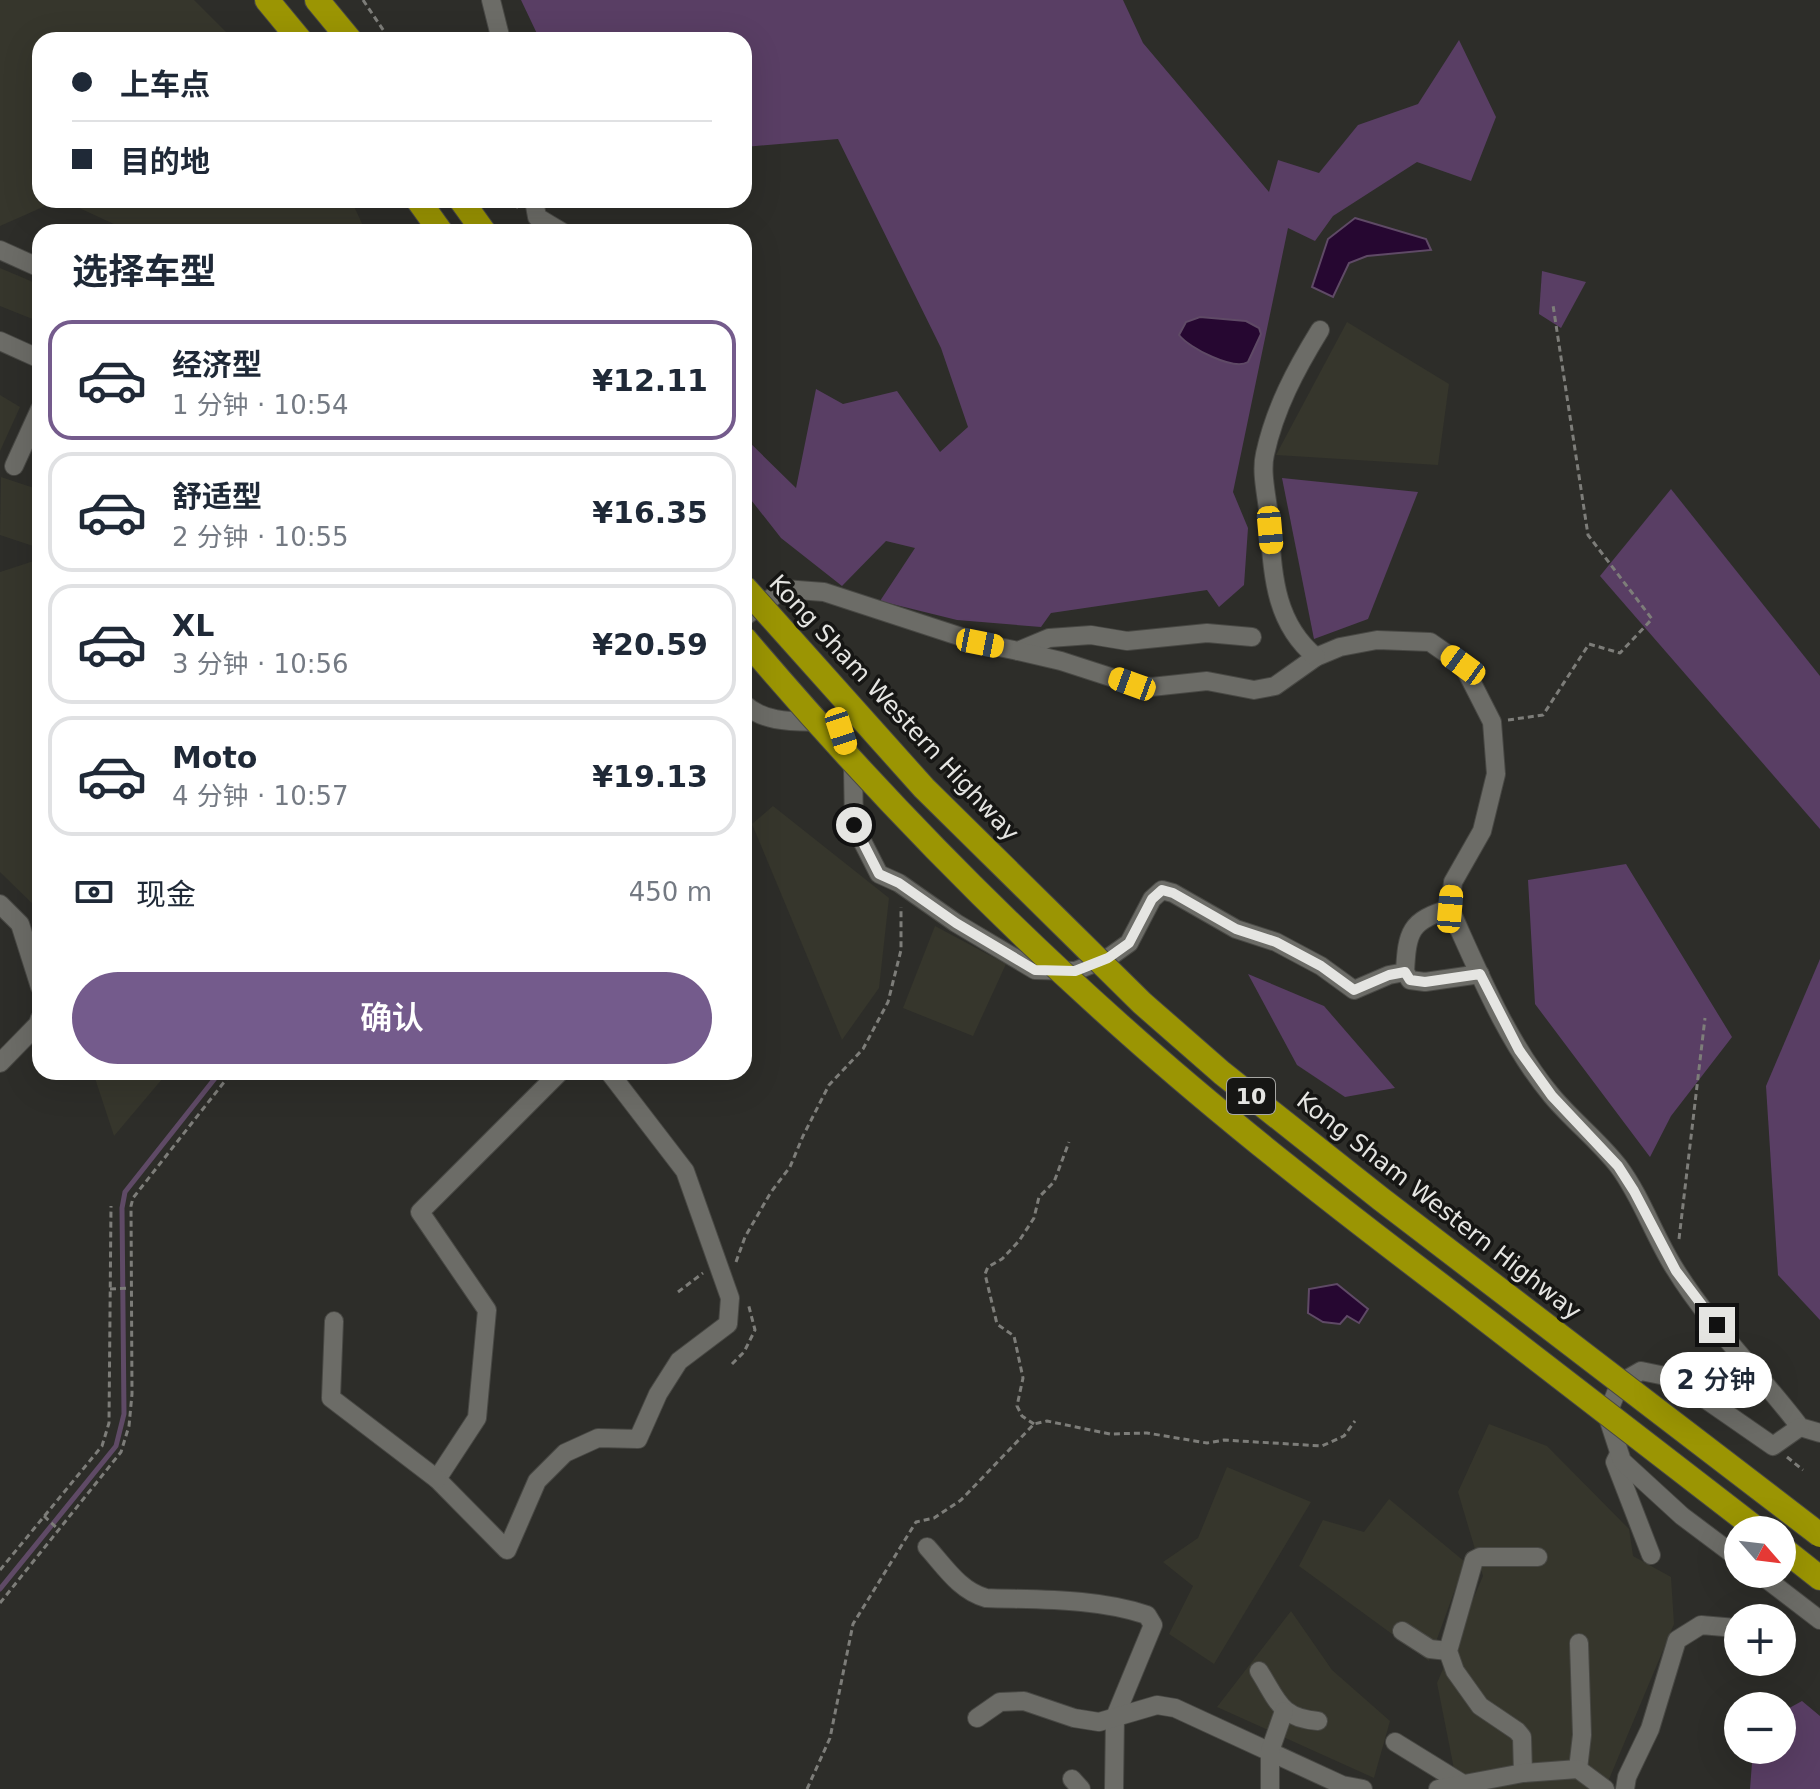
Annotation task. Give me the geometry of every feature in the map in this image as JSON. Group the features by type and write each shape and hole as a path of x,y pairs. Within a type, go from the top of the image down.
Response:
{"highway":[{"path":"317,0 343,32"},
{"path":"268,2 293,32"},
{"name":"Kong Sham Western Highway","path":"752,596 924,788 1142,1003 1222,1073 1381,1199 1820,1535"},
{"name":"10","path":"752,647 887,798 1002,915 1122,1028 1226,1117 1345,1212 1740,1516"},
{"path":"1796,1559 1820,1578"}],"street":[{"path":"491,0 499,32"},
{"path":"535,208 537,217 549,224"},
{"path":"0,250 32,264"},
{"path":"1316,657 1298,642 1274,587 1263,459 1292,376 1320,330"},
{"path":"0,341 32,355"},
{"path":"14,466 32,427"},
{"path":"752,611 784,589 824,592 980,643 1061,661 1151,687 1207,681 1254,690 1275,686 1316,657 1340,647 1377,640 1430,642 1463,665 1492,722 1496,774 1482,831 1453,882 1450,909 1480,974 1519,1050 1552,1096 1618,1166 1676,1271 1800,1427 1820,1433"},
{"path":"1018,651 1049,638 1091,635 1127,641 1207,633 1252,637"},
{"path":"752,712 779,720 826,722 841,731 853,768 854,825 879,874 905,887 956,923 1035,970 1075,971 1108,958 1129,943 1152,899 1162,890 1173,893 1236,929 1276,942 1321,966 1354,990 1389,975 1405,972"},
{"path":"0,904 20,924 32,962"},
{"path":"1450,909 1425,916 1414,928 1407,948 1405,972 1410,980 1425,982 1480,974"},
{"path":"0,1063 32,1030"},
{"path":"437,1479 477,1418 487,1310 420,1212 552,1080"},
{"path":"334,1321 331,1398 437,1479 507,1550 537,1481 565,1453 598,1438 638,1439 658,1394 679,1361 728,1324 730,1298 685,1171 615,1080"},
{"path":"1724,1547 1656,1494 1622,1461 1607,1415 1620,1383 1641,1371 1675,1378 1773,1446 1800,1427"},
{"path":"1619,1453 1615,1462 1651,1555"},
{"path":"927,1547 966,1590 975,1595 1074,1601 1130,1609 1147,1615 1153,1625 1115,1717 1114,1789"},
{"path":"1523,1773 1522,1737 1480,1706 1455,1671 1448,1651 1474,1560 1480,1557 1538,1557"},
{"path":"1778,1588 1820,1620"},
{"path":"1625,1789 1627,1777 1650,1729 1677,1640 1701,1625 1724,1627"},
{"path":"1402,1631 1430,1649 1448,1651"},
{"path":"1578,1769 1582,1735 1579,1643"},
{"path":"1259,1671 1284,1711 1298,1719 1318,1721"},
{"path":"977,1718 1000,1702 1024,1701 1074,1718 1099,1722 1157,1705 1175,1708 1342,1785 1363,1789"},
{"path":"1270,1789 1270,1751 1284,1711"},
{"path":"1395,1742 1463,1784"},
{"path":"1438,1789 1523,1773 1578,1769 1605,1789"}],"path":[{"path":"363,0 385,32"},
{"path":"1492,722 1543,715 1589,644 1620,653 1652,619 1588,535 1553,305"},
{"path":"738,1271 736,1261 745,1237 771,1192 790,1167 829,1085 863,1049 888,1002 901,950 900,912 905,887"},
{"path":"1679,1239 1705,1018"},
{"path":"0,1603 121,1452 129,1426 132,1394 130,1288 133,1198 226,1080"},
{"path":"1034,1424 1022,1416 1017,1406 1023,1378 1014,1336 997,1324 985,1274 988,1267 1002,1259 1019,1241 1034,1218 1039,1197 1054,1182 1069,1142"},
{"path":"0,1570 102,1446 109,1423 111,1206"},
{"path":"110,1289 130,1288"},
{"path":"732,1364 744,1352 755,1330 745,1293"},
{"path":"807,1789 830,1738 853,1624 869,1597 916,1522 934,1518 961,1500 1034,1424 1047,1421 1110,1434 1147,1433 1207,1443 1224,1440 1322,1446 1344,1436 1355,1421"},
{"path":"44,1516 59,1530"}],"shaded area":[{"path":"0,0 194,0 226,32 32,32 32,208 41,208 0,226"},
{"path":"521,0 1123,0 1143,43 1269,192 1278,160 1319,173 1358,125 1418,104 1459,40 1496,117 1471,181 1417,162 1333,216 1315,241 1288,228 1233,492 1248,528 1244,585 1219,607 1207,590 1051,613 1041,627 957,620 880,601 915,548 886,541 842,586 781,538 752,501 752,445 796,488 816,389 843,404 897,391 940,452 968,427 941,348 838,139 752,146 752,32 536,32"},
{"path":"79,208 355,208 362,224 114,224"},
{"path":"1355,218 1426,239 1431,250 1367,256 1349,263 1333,297 1312,287 1328,239"},
{"path":"0,268 32,282 32,319 0,306"},
{"path":"1542,271 1586,282 1561,328 1539,314"},
{"path":"1200,317 1246,321 1259,328 1261,334 1248,362 1223,361 1184,340 1179,335 1186,322"},
{"path":"1347,322 1449,384 1438,465 1276,455"},
{"path":"0,395 20,407 0,451"},
{"path":"1,477 32,487 32,546 0,535"},
{"path":"1282,478 1418,492 1368,619 1314,639"},
{"path":"1671,489 1820,676 1820,829 1600,576"},
{"path":"32,562 32,903 0,872 0,572"},
{"path":"773,806 889,898 879,988 842,1040 752,824"},
{"path":"1626,864 1732,1037 1671,1116 1650,1157 1535,1004 1528,880"},
{"path":"935,926 1006,964 973,1036 903,1008"},
{"path":"1820,959 1820,1320 1778,1275 1766,1086"},
{"path":"1248,974 1324,1006 1395,1088 1345,1097 1297,1065"},
{"path":"96,1080 161,1080 114,1136"},
{"path":"1337,1284 1368,1309 1359,1323 1347,1316 1340,1324 1323,1322 1308,1313 1309,1289"},
{"path":"1489,1424 1547,1446 1629,1529 1633,1556 1671,1577 1674,1624 1605,1789 1458,1789 1437,1683 1483,1576 1458,1492"},
{"path":"1227,1467 1311,1502 1214,1664 1169,1634 1193,1586 1163,1562 1198,1538"},
{"path":"1389,1499 1465,1562 1429,1661 1299,1566 1323,1520 1364,1532"},
{"path":"1291,1611 1332,1670 1390,1721 1374,1778 1217,1707"},
{"path":"1802,1701 1820,1716 1820,1789 1750,1789 1752,1764 1796,1764 1796,1704"}],"waterway":[{"path":"0,1589 116,1446 124,1414 122,1208 125,1192 214,1080"}],"route":[{"path":"854,825 879,874 899,883 956,923 1035,970 1075,971 1108,958 1129,943 1152,899 1162,890 1173,893 1236,929 1276,942 1321,966 1354,990 1389,975 1405,972 1410,980 1425,982 1480,974 1519,1050 1552,1096 1618,1166 1676,1271 1717,1325"}]}
